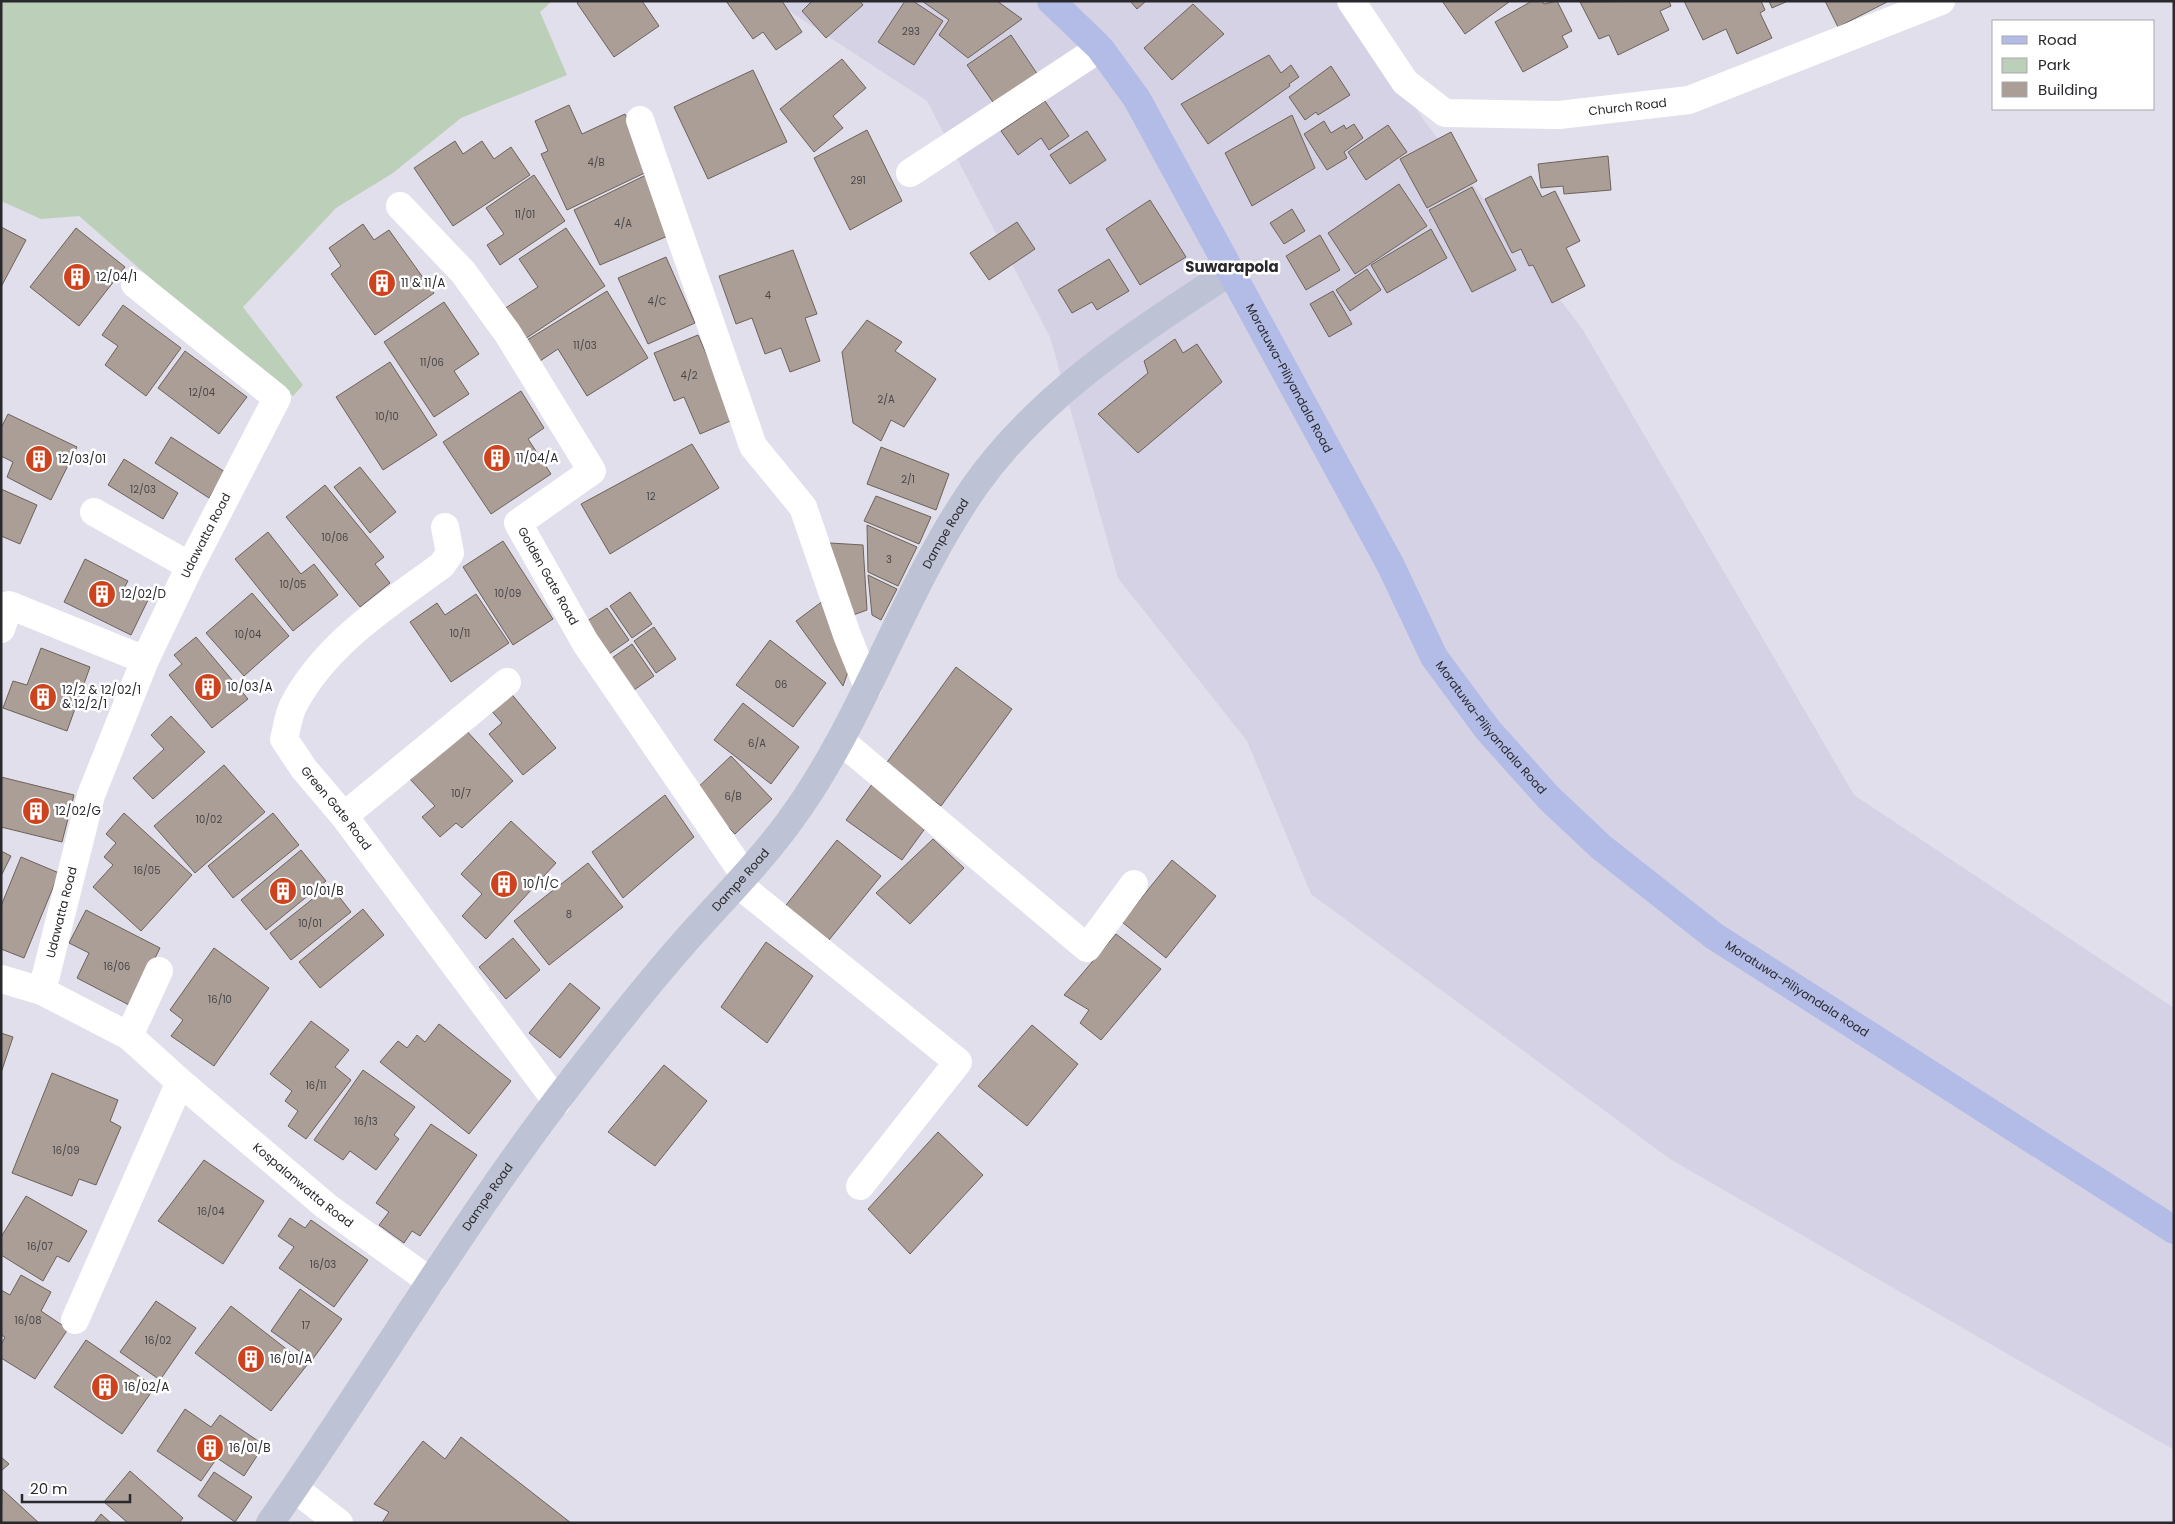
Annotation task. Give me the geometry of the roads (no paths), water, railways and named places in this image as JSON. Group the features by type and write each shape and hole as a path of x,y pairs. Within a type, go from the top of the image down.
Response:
{"main road":[{"name":"Moratuwa-Piliyandala Road","path":"1052,1 1100,48 1137,99 1391,566 1434,657 1488,730 1549,798 1601,847 1714,936 2174,1230"}],"street":[{"name":"Church Road","path":"1351,1 1405,82 1444,114 1559,114 1689,100 1941,1"},
{"path":"910,173 1100,48"},
{"path":"640,120 753,446 803,507 847,635 868,687"},
{"name":"Golden Gate Road","path":"400,206 463,272 508,334 592,471 518,523 585,642 742,880"},
{"name":"Dampe Road","path":"270,1523 484,1203 556,1102 639,996 689,937 742,880 790,822 841,741 943,538 975,486 1017,432 1079,376 1231,272"},
{"name":"Udawatta Road","path":"42,991 91,795 145,660 190,566 277,398 135,284"},
{"path":"94,512 190,566"},
{"name":"Green Gate Road","path":"444,527 450,553 442,566 360,625 316,669 292,708 284,739 304,769 344,816 556,1102"},
{"path":"1,628 9,605 145,660"},
{"path":"344,816 507,682"},
{"path":"841,741 1087,948 1134,884"},
{"path":"742,880 958,1062 860,1186"},
{"path":"129,1036 159,972"},
{"name":"Kospalanwatta Road","path":"1,979 42,991 129,1036 180,1082 326,1206 431,1282"},
{"path":"76,1320 180,1082"},
{"path":"294,1488 339,1523"}],"place":[{"name":"12/04/1","path":"77,277"},
{"name":"11 & 11/A","path":"382,283"},
{"name":"11/04/A","path":"497,458"},
{"name":"12/03/01","path":"39,459"},
{"name":"12/02/D","path":"102,594"},
{"name":"10/03/A","path":"208,687"},
{"name":"12/2 & 12/02/1 & 12/2/1","path":"43,697"},
{"name":"12/02/G","path":"36,811"},
{"name":"10/1/C","path":"504,884"},
{"name":"10/01/B","path":"283,891"},
{"name":"16/01/A","path":"251,1359"},
{"name":"16/02/A","path":"105,1387"},
{"name":"16/01/B","path":"210,1448"}],"district":[{"name":"Suwarapola","path":"1232,267"}]}
